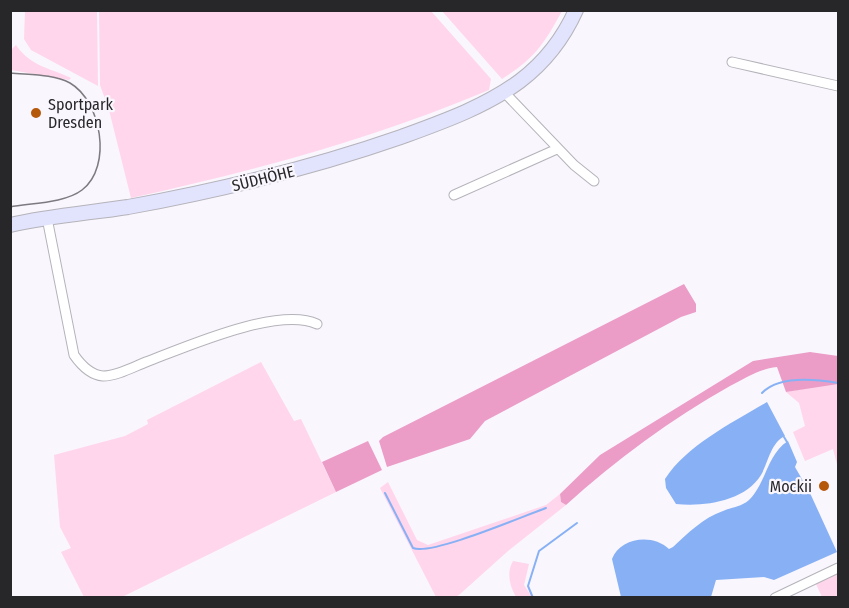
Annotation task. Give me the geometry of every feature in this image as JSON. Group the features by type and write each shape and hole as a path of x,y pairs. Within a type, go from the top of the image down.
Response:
{"street":[{"name":"SÜDHÖHE","path":"10,225 176,198 287,173 430,127 504,92 534,69 552,51 576,10"},
{"path":"732,62 838,86"},
{"path":"504,92 557,149 594,181"},
{"path":"454,195 557,149"},
{"path":"47,218 74,355 82,367 102,376 124,371 236,328 305,318 317,324"},
{"path":"775,597 838,568"}],"shaded area":[{"path":"25,11 97,11 98,86 31,50 24,39"},
{"path":"99,11 431,11 491,79 489,90 357,139 223,177 131,198 109,110 100,85"},
{"path":"442,11 562,11 538,50 502,79"},
{"path":"16,45 34,62 71,78 69,80 11,70 11,50"},
{"path":"684,284 696,304 696,312 681,317 485,421 470,439 387,467 379,441 383,437"},
{"path":"810,352 838,356 838,384 786,392 777,367 758,372 730,386 665,426 624,456 566,505 561,502 560,494 600,455 753,361"},
{"path":"261,362 294,421 301,419 336,492 122,597 84,597 61,552 71,548 60,527 54,455 125,436 148,424 147,420"},
{"path":"838,384 838,468 833,449 805,461 793,432 805,426 799,403 786,392"},
{"path":"368,441 382,470 336,492 322,462"},
{"path":"388,482 417,540 428,545 546,505 560,494 561,502 566,505 508,551 459,595 436,597 380,488"},
{"path":"513,561 529,564 524,585 532,597 516,597 510,579"},
{"path":"838,573 838,597 822,597 816,584"}],"water":[{"path":"767,402 785,436 776,443 761,475 754,484 745,491 723,500 711,503 676,504 666,488 665,479 674,467 698,445"},
{"path":"788,441 797,462 795,467 810,493 837,552 774,580 764,577 716,580 711,597 621,597 612,559 622,546 637,540 646,540 662,544 669,549 709,518 740,506 755,493 775,453"}],"waterway":[{"path":"762,393 769,387 787,381 819,380 838,383"},
{"path":"784,437 787,442"},
{"path":"385,493 413,548 423,549 457,541 546,508"},
{"path":"533,598 528,586 539,551 577,523"}],"tram line":[{"path":"10,73 56,78 70,83 81,92 96,118 100,150 98,166 92,179 82,190 67,198 10,207"}],"place":[{"name":"Sportpark Dresden","path":"36,113"},
{"name":"Mockii","path":"824,486"}]}
